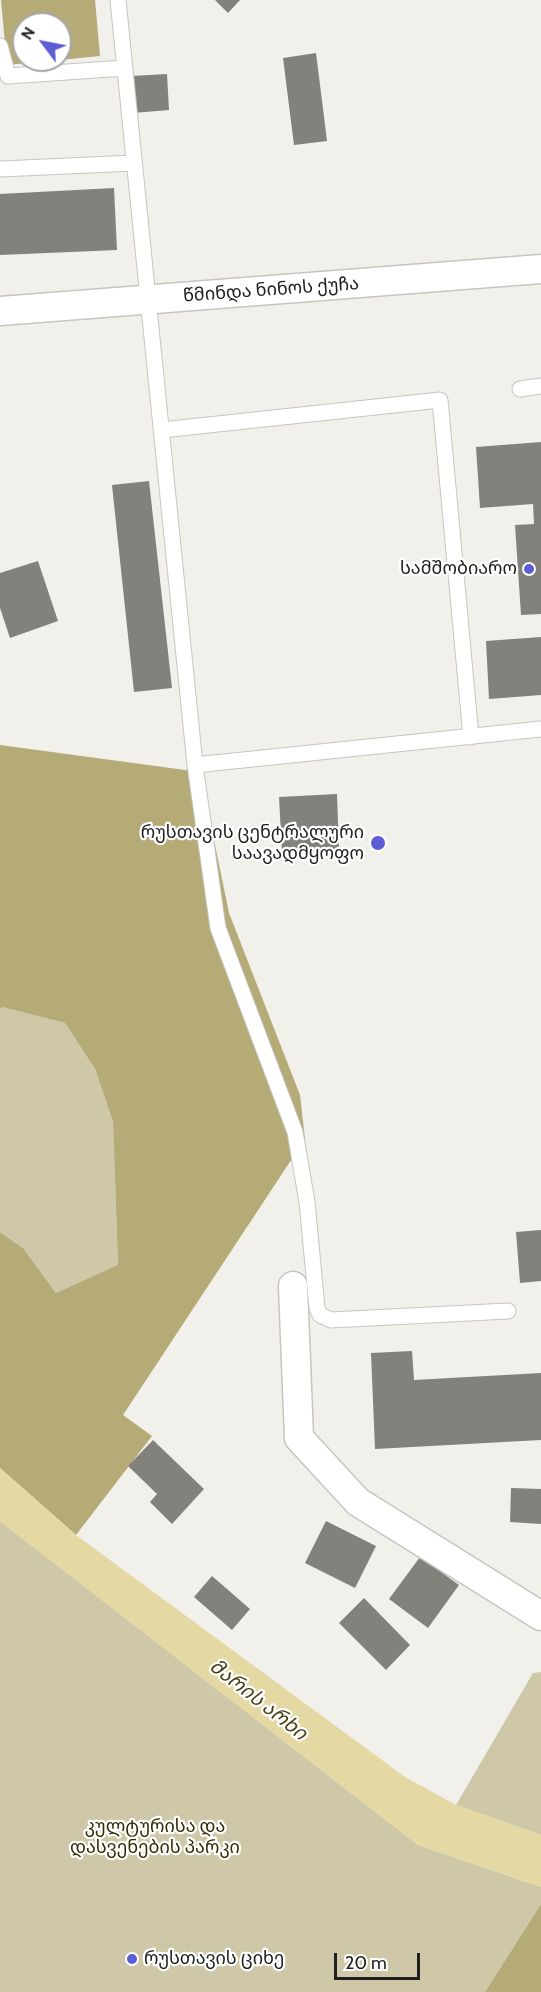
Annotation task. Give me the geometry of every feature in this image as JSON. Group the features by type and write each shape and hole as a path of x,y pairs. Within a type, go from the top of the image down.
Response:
{"street":[{"name":"წმინდა ნინოს ქუჩა","path":"0,311 541,269"},
{"path":"293,1286 299,1438 358,1502 541,1616"}],"lane":[{"path":"118,0 195,765 218,928 295,1132 307,1202 317,1308 320,1315 331,1320 508,1311"},
{"path":"0,46 8,76 125,68"},
{"path":"0,169 135,163"},
{"path":"520,389 541,386"},
{"path":"162,430 440,400 471,736"},
{"path":"195,765 541,729"}],"green space":[{"path":"3,1006 65,1023 95,1069 113,1122 118,1266 56,1293 23,1248 0,1232 0,1008"},
{"name":"კულტურისა და დასვენების პარკი","path":"0,1521 418,1845 541,1887 541,1904 485,1992 0,1992"},
{"path":"541,1672 541,1835 456,1805 533,1673"}],"shaded area":[{"path":"1,0 95,0 100,56 72,59 72,12 12,12 12,64 7,65"},
{"path":"0,745 200,772 229,913 300,1095 305,1139 123,1415 152,1436 76,1535 0,1468 0,1232 23,1248 56,1293 118,1265 113,1122 95,1069 65,1023 0,1008"},
{"path":"541,1904 541,1992 485,1992"}],"water":[{"name":"მარის არხი","path":"0,1468 76,1535 405,1777 456,1805 541,1835 541,1887 418,1845 24,1540 0,1521"}],"building":[{"path":"215,0 240,0 228,13"},
{"path":"316,53 327,141 294,145 283,58"},
{"path":"167,74 169,110 133,113 131,76"},
{"path":"114,188 117,250 0,255 0,194"},
{"name":"სამშობიარო","path":"541,442 541,614 521,615 515,525 534,524 533,504 480,508 476,447"},
{"path":"149,481 172,688 134,692 112,485"},
{"path":"38,561 58,621 10,638 0,608 0,573"},
{"path":"541,637 541,695 489,699 486,641"},
{"path":"337,794 339,849 282,853 279,797"},
{"path":"541,1230 541,1281 520,1283 516,1232"},
{"path":"412,1351 414,1380 541,1373 541,1440 375,1449 371,1353"},
{"path":"153,1440 204,1489 172,1524 150,1502 157,1494 128,1466"},
{"path":"511,1488 541,1489 541,1524 510,1522"},
{"path":"326,1521 376,1546 355,1588 305,1563"},
{"path":"420,1557 459,1585 428,1628 389,1599"},
{"path":"212,1576 250,1609 232,1630 194,1597"},
{"path":"364,1598 410,1645 386,1670 339,1623"}],"place":[{"name":"სამშობიარო","path":"529,569"},
{"name":"რუსთავის ცენტრალური საავადმყოფო","path":"378,843"},
{"name":"რუსთავის ციხე","path":"132,1959"}]}
